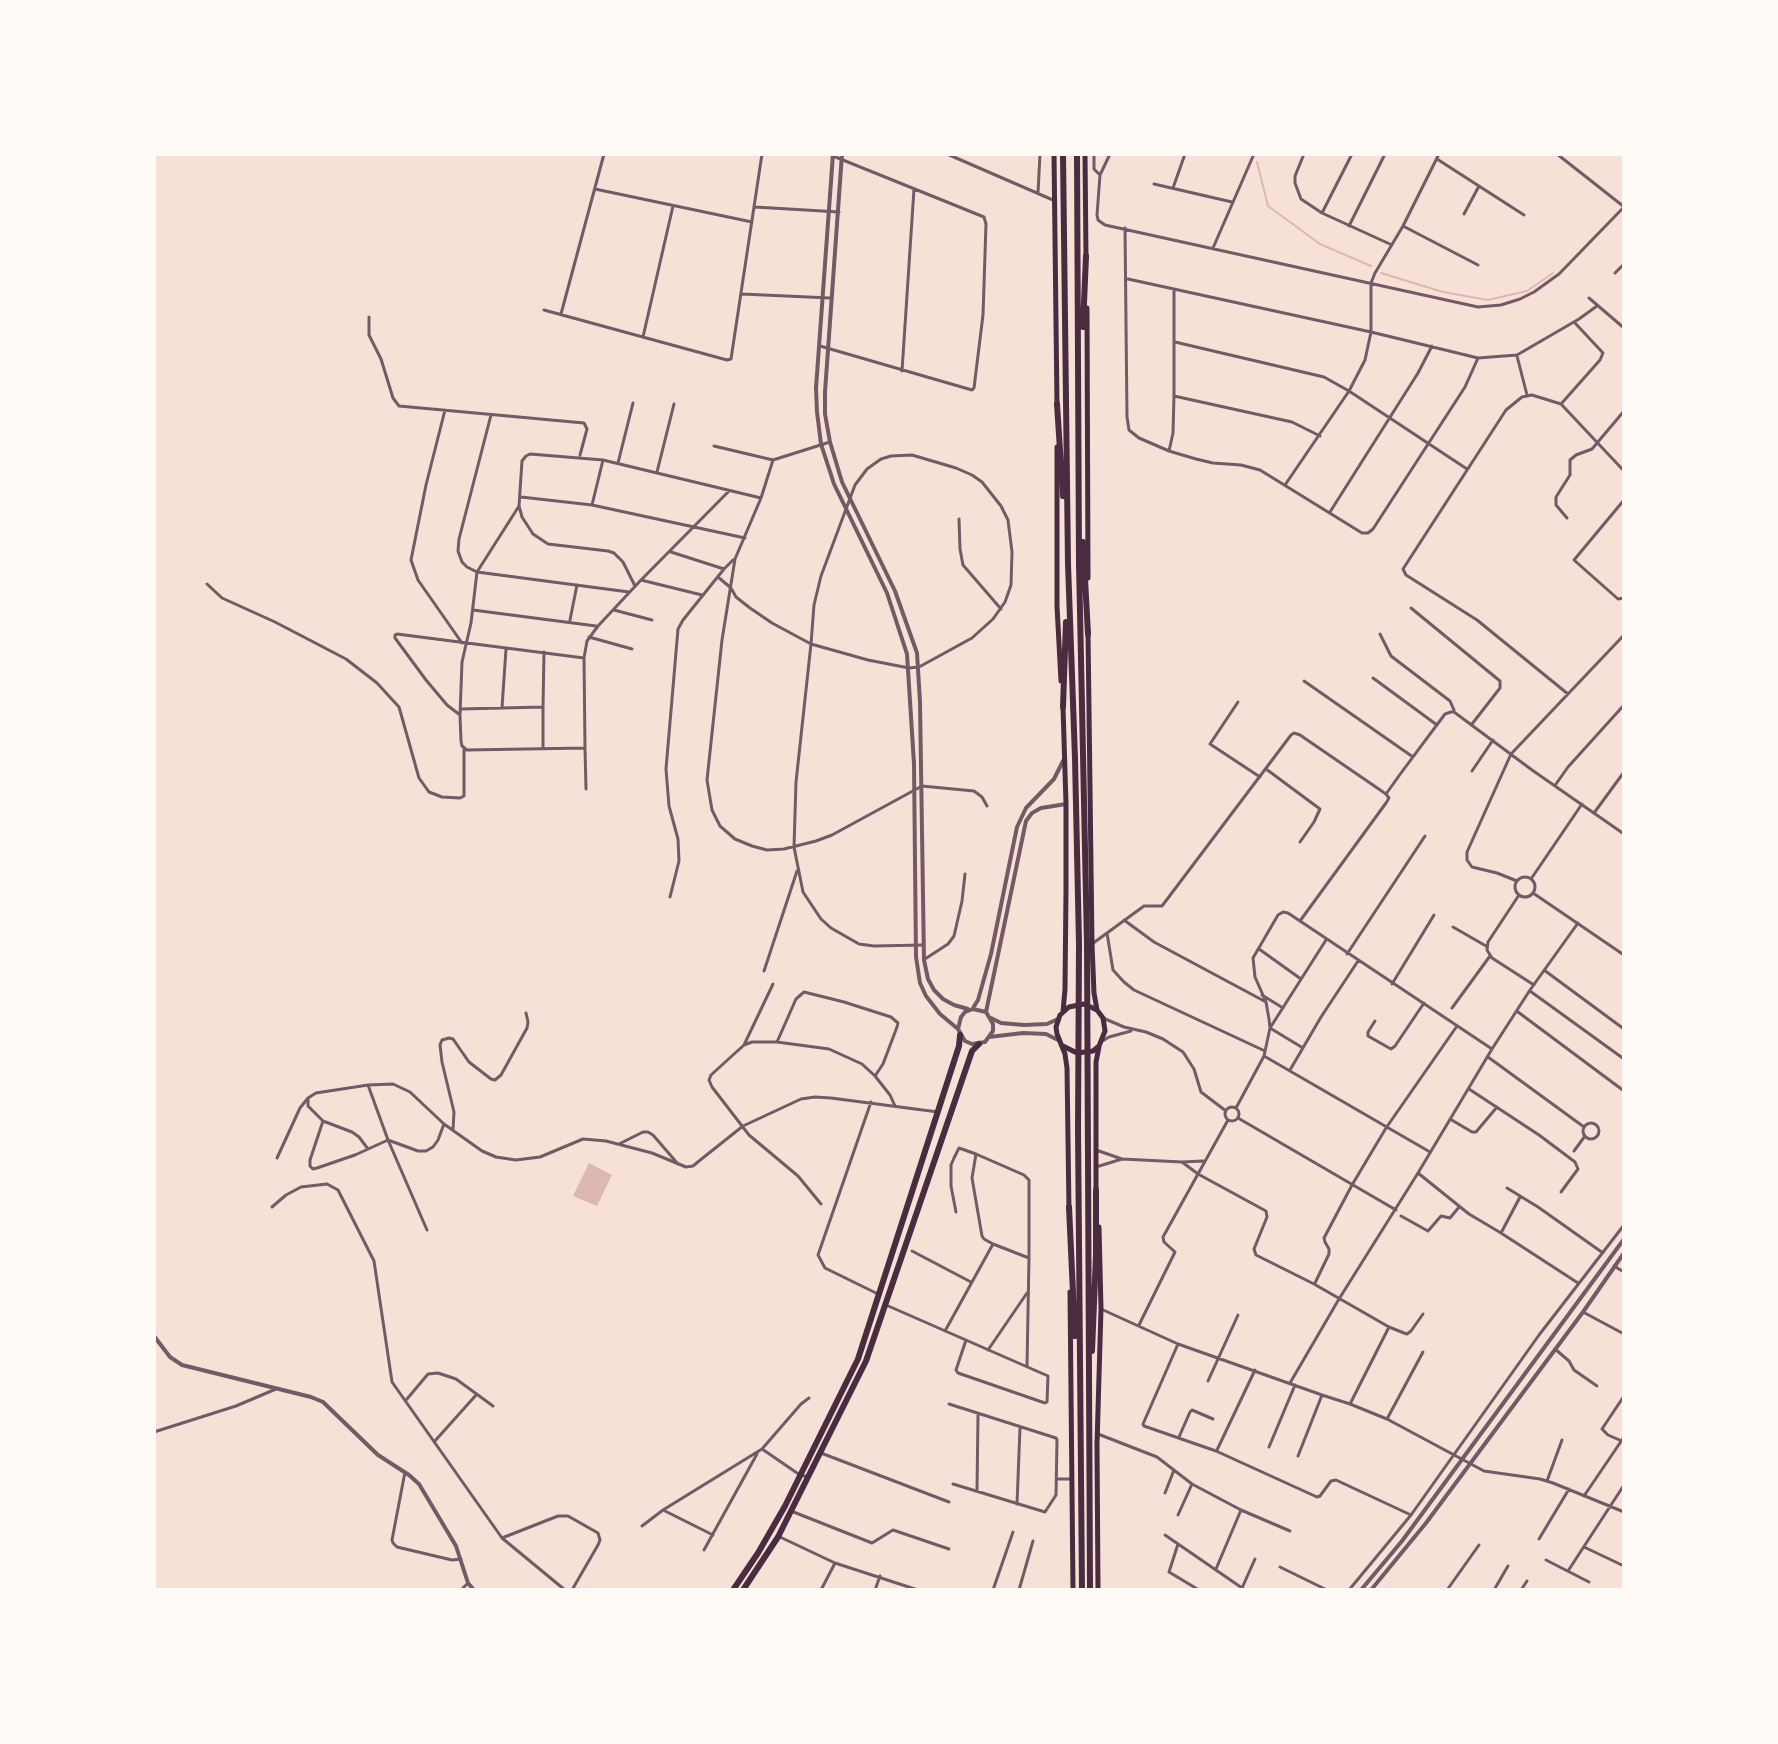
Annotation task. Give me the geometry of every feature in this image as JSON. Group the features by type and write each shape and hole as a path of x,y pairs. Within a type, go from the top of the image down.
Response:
{"highway":[{"path":"1063,154 1068,567 1086,944"},
{"path":"1077,154 1080,403"},
{"path":"1082,1590 1082,1103 1086,944 1079,463 1086,256"},
{"path":"1057,404 1068,567 1063,707"},
{"path":"1079,463 1088,634"},
{"path":"733,1590 771,1531 858,1359 959,1046 959,1032"},
{"path":"743,1590 778,1537 866,1361 972,1051 979,1044"},
{"path":"1082,1103 1090,1590"},
{"path":"1089,1390 1094,1326 1096,1190"},
{"path":"1069,1207 1080,1426"}],"main road":[{"path":"1054,154 1057,606 1066,804 1066,977 1063,1012"},
{"path":"1085,154 1086,944 1097,1010 1103,1018 1105,1031 1096,1062 1096,1190 1101,1255 1098,1590"},
{"path":"1073,1590 1067,1068 1056,1027 1063,1012 1076,1005 1084,1004 1097,1010"},
{"path":"1061,1043 1077,1053 1093,1051 1100,1044"}],"street":[{"path":"561,314 604,154"},
{"path":"544,310 730,360 762,154"},
{"path":"947,154 1055,201"},
{"path":"1038,193 1040,154"},
{"path":"1094,154 1094,169 1100,175"},
{"path":"1110,154 1100,175 1097,215 1105,225 1478,307 1501,305 1534,292 1559,274 1624,207 1561,155"},
{"path":"1173,188 1185,154"},
{"path":"1213,248 1254,154"},
{"path":"1304,154 1295,176 1301,199 1322,213 1392,245"},
{"path":"1322,213 1352,154"},
{"path":"1349,226 1385,154"},
{"path":"1285,486 1349,391 1365,360 1371,332 1371,283 1439,154"},
{"path":"820,346 973,389 983,315 986,220 981,214 914,189 842,156 833,155 816,400 821,444 834,484 891,603 907,654 914,789 915,947 920,983 940,1014 965,1041 972,1044 979,1044 989,1037 1023,1033 1046,1034 1061,1043"},
{"path":"842,156 824,403 830,442 842,482 895,591 912,635 919,667 923,945 928,979 943,999 954,1005 986,1012 1001,1023 1047,1024 1058,1019"},
{"path":"1437,159 1524,215"},
{"path":"1154,184 1232,202"},
{"path":"1464,214 1479,186"},
{"path":"595,189 752,222"},
{"path":"902,371 914,189"},
{"path":"643,337 673,206"},
{"path":"755,207 839,212"},
{"path":"1403,226 1478,265"},
{"path":"1125,228 1129,430 1139,438 1169,451 1213,463 1257,468 1362,533 1370,532 1465,387 1478,358"},
{"path":"1615,273 1624,264"},
{"path":"1126,279 1478,358 1517,355 1597,306"},
{"path":"1169,451 1173,433 1174,289"},
{"path":"742,294 832,298"},
{"path":"1589,298 1624,328"},
{"path":"369,317 369,335 381,359 396,404 584,423 587,429 580,457"},
{"path":"1561,404 1603,353 1574,322"},
{"path":"1175,342 1318,374 1467,469"},
{"path":"1330,512 1432,346"},
{"path":"1517,355 1527,395"},
{"path":"1568,694 1477,620 1403,572 1506,410 1527,395 1561,404 1624,471"},
{"path":"1174,396 1292,422 1320,436"},
{"path":"618,463 633,403"},
{"path":"657,472 674,404"},
{"path":"445,410 411,560 418,580 464,643"},
{"path":"1567,518 1556,505 1556,497 1570,475 1570,460 1592,449 1624,411"},
{"path":"491,415 459,539 458,551 467,567 477,572 631,593"},
{"path":"714,446 773,460 830,442"},
{"path":"718,577 750,608 811,644 868,660 919,667 972,638 1001,609 1011,585 1011,539 1008,520 1001,506 992,492 972,475 956,468 912,455 881,459 867,469 855,485 814,605 811,644 796,782 794,847 803,892 811,907 831,928 859,944 923,945"},
{"path":"207,584 222,598 346,659 377,683 399,707 419,778 429,792 442,797 460,798 464,796 460,715 462,662 477,572 519,506 522,461 526,456 603,460 761,498"},
{"path":"592,505 603,460"},
{"path":"773,460 761,498 735,559 722,640 707,780 715,818 735,839 767,850 794,847 832,835 922,786 974,791 987,806"},
{"path":"586,789 584,658 589,637 729,491"},
{"path":"521,497 592,505 745,538"},
{"path":"1624,500 1574,560 1618,599 1624,598"},
{"path":"519,506 527,527 539,540 548,544 614,553 623,562 635,587"},
{"path":"959,519 963,565 1001,609"},
{"path":"671,552 724,569"},
{"path":"670,897 679,861 666,769 678,629 702,595 735,559"},
{"path":"641,580 702,595"},
{"path":"570,621 577,585"},
{"path":"1411,608 1500,681 1500,688 1471,724"},
{"path":"473,610 598,626"},
{"path":"614,610 652,620"},
{"path":"1380,634 1394,660 1450,701 1454,712 1624,834"},
{"path":"460,715 426,680 395,635 584,658"},
{"path":"1517,881 1472,867 1466,856 1511,754 1624,635"},
{"path":"589,637 632,649"},
{"path":"502,708 506,649"},
{"path":"543,747 544,652"},
{"path":"1373,678 1437,725"},
{"path":"1304,681 1413,757"},
{"path":"1238,702 1210,741 1213,747 1260,777"},
{"path":"1555,785 1624,705"},
{"path":"460,709 543,707"},
{"path":"1386,794 1445,714 1454,712"},
{"path":"1086,944 1144,906 1162,906 1291,735 1297,733 1389,796 1300,921"},
{"path":"1472,771 1493,740"},
{"path":"464,750 585,748"},
{"path":"959,1032 961,1017 978,1000 991,954 1017,827 1026,808 1054,779 1065,756"},
{"path":"1266,769 1320,809 1300,842"},
{"path":"1594,813 1624,772"},
{"path":"986,1012 1026,821 1041,808 1066,804"},
{"path":"1531,879 1582,804"},
{"path":"1347,954 1425,836"},
{"path":"764,971 798,868"},
{"path":"924,960 948,944 954,936 965,874"},
{"path":"1523,877 1531,879 1535,885 1533,893 1527,897 1519,895 1515,889 1517,881 1523,877"},
{"path":"1533,893 1624,955"},
{"path":"1486,946 1519,895"},
{"path":"1236,1108 1265,1053 1270,1028 1266,1002 1255,977 1253,962 1280,913 1285,912 1300,921 1492,1049"},
{"path":"1392,984 1434,915"},
{"path":"1124,920 1154,942 1266,1002"},
{"path":"1269,1447 1293,1384 1339,1299 1516,1011 1578,923"},
{"path":"1453,927 1486,946 1490,956 1534,985"},
{"path":"1107,933 1113,970 1134,990 1265,1053 1430,1152"},
{"path":"1270,1028 1326,940"},
{"path":"1258,948 1301,979"},
{"path":"1452,1008 1490,956"},
{"path":"1290,1070 1358,961"},
{"path":"1544,970 1624,1029"},
{"path":"744,1045 773,984"},
{"path":"1530,990 1624,1059"},
{"path":"777,1042 796,999 804,992 891,1017 898,1023 897,1027 875,1076"},
{"path":"1262,994 1283,1008"},
{"path":"1375,1021 1368,1036 1391,1049 1424,1003"},
{"path":"1516,1011 1624,1091"},
{"path":"453,1130 454,1112 442,1062 442,1040 453,1039 469,1062 495,1080 501,1075 527,1028 526,1013"},
{"path":"989,1037 993,1024 991,1017"},
{"path":"1103,1018 1154,1035 1183,1052 1194,1069 1201,1092 1226,1111"},
{"path":"1314,1284 1329,1254 1324,1238 1352,1185 1386,1128 1457,1026"},
{"path":"1270,1028 1303,1048"},
{"path":"1100,1044 1109,1037 1135,1030"},
{"path":"821,1204 798,1176 749,1135 712,1087 709,1080 711,1075 744,1045 752,1042 777,1042 835,1051 858,1061 875,1076 895,1106"},
{"path":"1488,1057 1584,1127"},
{"path":"277,1158 300,1108 308,1098 316,1093 384,1083 399,1085 410,1092 444,1124 482,1151 516,1160 540,1157 583,1139 619,1144 652,1153 679,1165 693,1166 743,1126 801,1099 815,1097 938,1112"},
{"path":"368,1085 427,1230"},
{"path":"1469,1089 1575,1162 1578,1169 1561,1192"},
{"path":"308,1098 308,1106 323,1121 352,1132 368,1149"},
{"path":"871,1102 818,1255 825,1268 879,1295"},
{"path":"1450,1119 1476,1132 1497,1107"},
{"path":"1226,1111 1236,1108"},
{"path":"1236,1108 1238,1118"},
{"path":"1226,1111 1228,1120"},
{"path":"1228,1120 1238,1118"},
{"path":"1238,1118 1396,1210"},
{"path":"1139,1325 1175,1252 1163,1237 1228,1120"},
{"path":"323,1121 310,1160 313,1169 343,1160 388,1140 426,1151 438,1140 444,1124"},
{"path":"1588,1123 1598,1126 1600,1132 1595,1138 1585,1136 1583,1131 1588,1123"},
{"path":"619,1144 648,1132 679,1165"},
{"path":"1574,1151 1585,1136"},
{"path":"956,1212 951,1165 959,1148 1024,1175 1029,1180 1027,1366"},
{"path":"1096,1150 1122,1159 1204,1161"},
{"path":"976,1154 972,1178 984,1239 1029,1258"},
{"path":"1096,1167 1122,1159"},
{"path":"1182,1162 1266,1211 1267,1217 1254,1249 1256,1255 1407,1334 1423,1314"},
{"path":"1418,1173 1459,1207 1578,1283"},
{"path":"272,1207 301,1187 327,1184 338,1190 374,1261 392,1382 502,1538 565,1590"},
{"path":"1507,1188 1603,1253"},
{"path":"1501,1233 1521,1196"},
{"path":"1401,1216 1426,1231 1439,1218 1450,1218 1459,1207"},
{"path":"1349,1590 1411,1515 1539,1335 1624,1225"},
{"path":"1361,1590 1402,1541 1624,1239"},
{"path":"945,1331 993,1244"},
{"path":"912,1251 971,1282"},
{"path":"1371,1590 1409,1546 1624,1253"},
{"path":"1614,1266 1624,1272"},
{"path":"988,1350 1028,1291"},
{"path":"886,1305 1049,1376 1046,1403 958,1373 956,1370 966,1340"},
{"path":"1101,1309 1178,1344 1387,1419 1469,1464 1490,1472 1547,1481 1624,1512"},
{"path":"1583,1312 1624,1334"},
{"path":"1208,1381 1238,1315"},
{"path":"1350,1404 1389,1327"},
{"path":"154,1336 170,1357 182,1365 323,1402 378,1455 419,1484 456,1546 468,1583 474,1590"},
{"path":"1178,1344 1144,1426 1216,1451 1317,1497 1331,1481 1336,1480 1411,1515"},
{"path":"1555,1349 1574,1370 1597,1386"},
{"path":"1387,1419 1423,1352"},
{"path":"1216,1451 1255,1370"},
{"path":"405,1401 433,1372 456,1379 493,1406"},
{"path":"154,1432 236,1406 276,1389"},
{"path":"434,1442 477,1394"},
{"path":"1298,1456 1322,1395"},
{"path":"1584,1496 1623,1440 1604,1433 1602,1429 1624,1396"},
{"path":"704,1550 760,1450 809,1398"},
{"path":"949,1404 1057,1439 1056,1495 1045,1512 953,1484"},
{"path":"1179,1437 1192,1410 1213,1419"},
{"path":"977,1491 978,1414"},
{"path":"1017,1504 1020,1427"},
{"path":"1097,1434 1157,1457 1192,1484 1290,1531"},
{"path":"1547,1481 1562,1440"},
{"path":"760,1450 800,1475 809,1477"},
{"path":"642,1526 760,1450"},
{"path":"821,1453 949,1502"},
{"path":"1165,1493 1174,1470"},
{"path":"405,1472 393,1543 397,1547 452,1560 461,1559"},
{"path":"1057,1479 1072,1479"},
{"path":"1178,1515 1192,1484"},
{"path":"1568,1571 1624,1485"},
{"path":"1539,1539 1569,1489"},
{"path":"663,1510 713,1535"},
{"path":"1216,1569 1241,1510"},
{"path":"791,1511 872,1543 893,1530 949,1549"},
{"path":"502,1538 558,1516 568,1516 598,1533 598,1545 572,1590"},
{"path":"993,1590 1013,1532"},
{"path":"1165,1535 1244,1589 1255,1559"},
{"path":"778,1537 835,1563 918,1590"},
{"path":"1019,1590 1033,1541"},
{"path":"1178,1543 1169,1572 1199,1590"},
{"path":"1447,1590 1479,1545"},
{"path":"1583,1547 1624,1566"},
{"path":"1546,1560 1589,1582"},
{"path":"821,1590 835,1563"},
{"path":"1494,1590 1508,1566"},
{"path":"1280,1567 1327,1590"},
{"path":"875,1590 880,1576"},
{"path":"1521,1590 1527,1581"},
{"path":"461,1590 468,1583"}],"shaded area":[{"path":"589,1163 612,1175 597,1206 573,1196"}],"waterway":[{"path":"1257,162 1268,206 1320,244 1371,266"},
{"path":"1381,273 1443,292 1488,300 1527,291 1553,273"}]}
